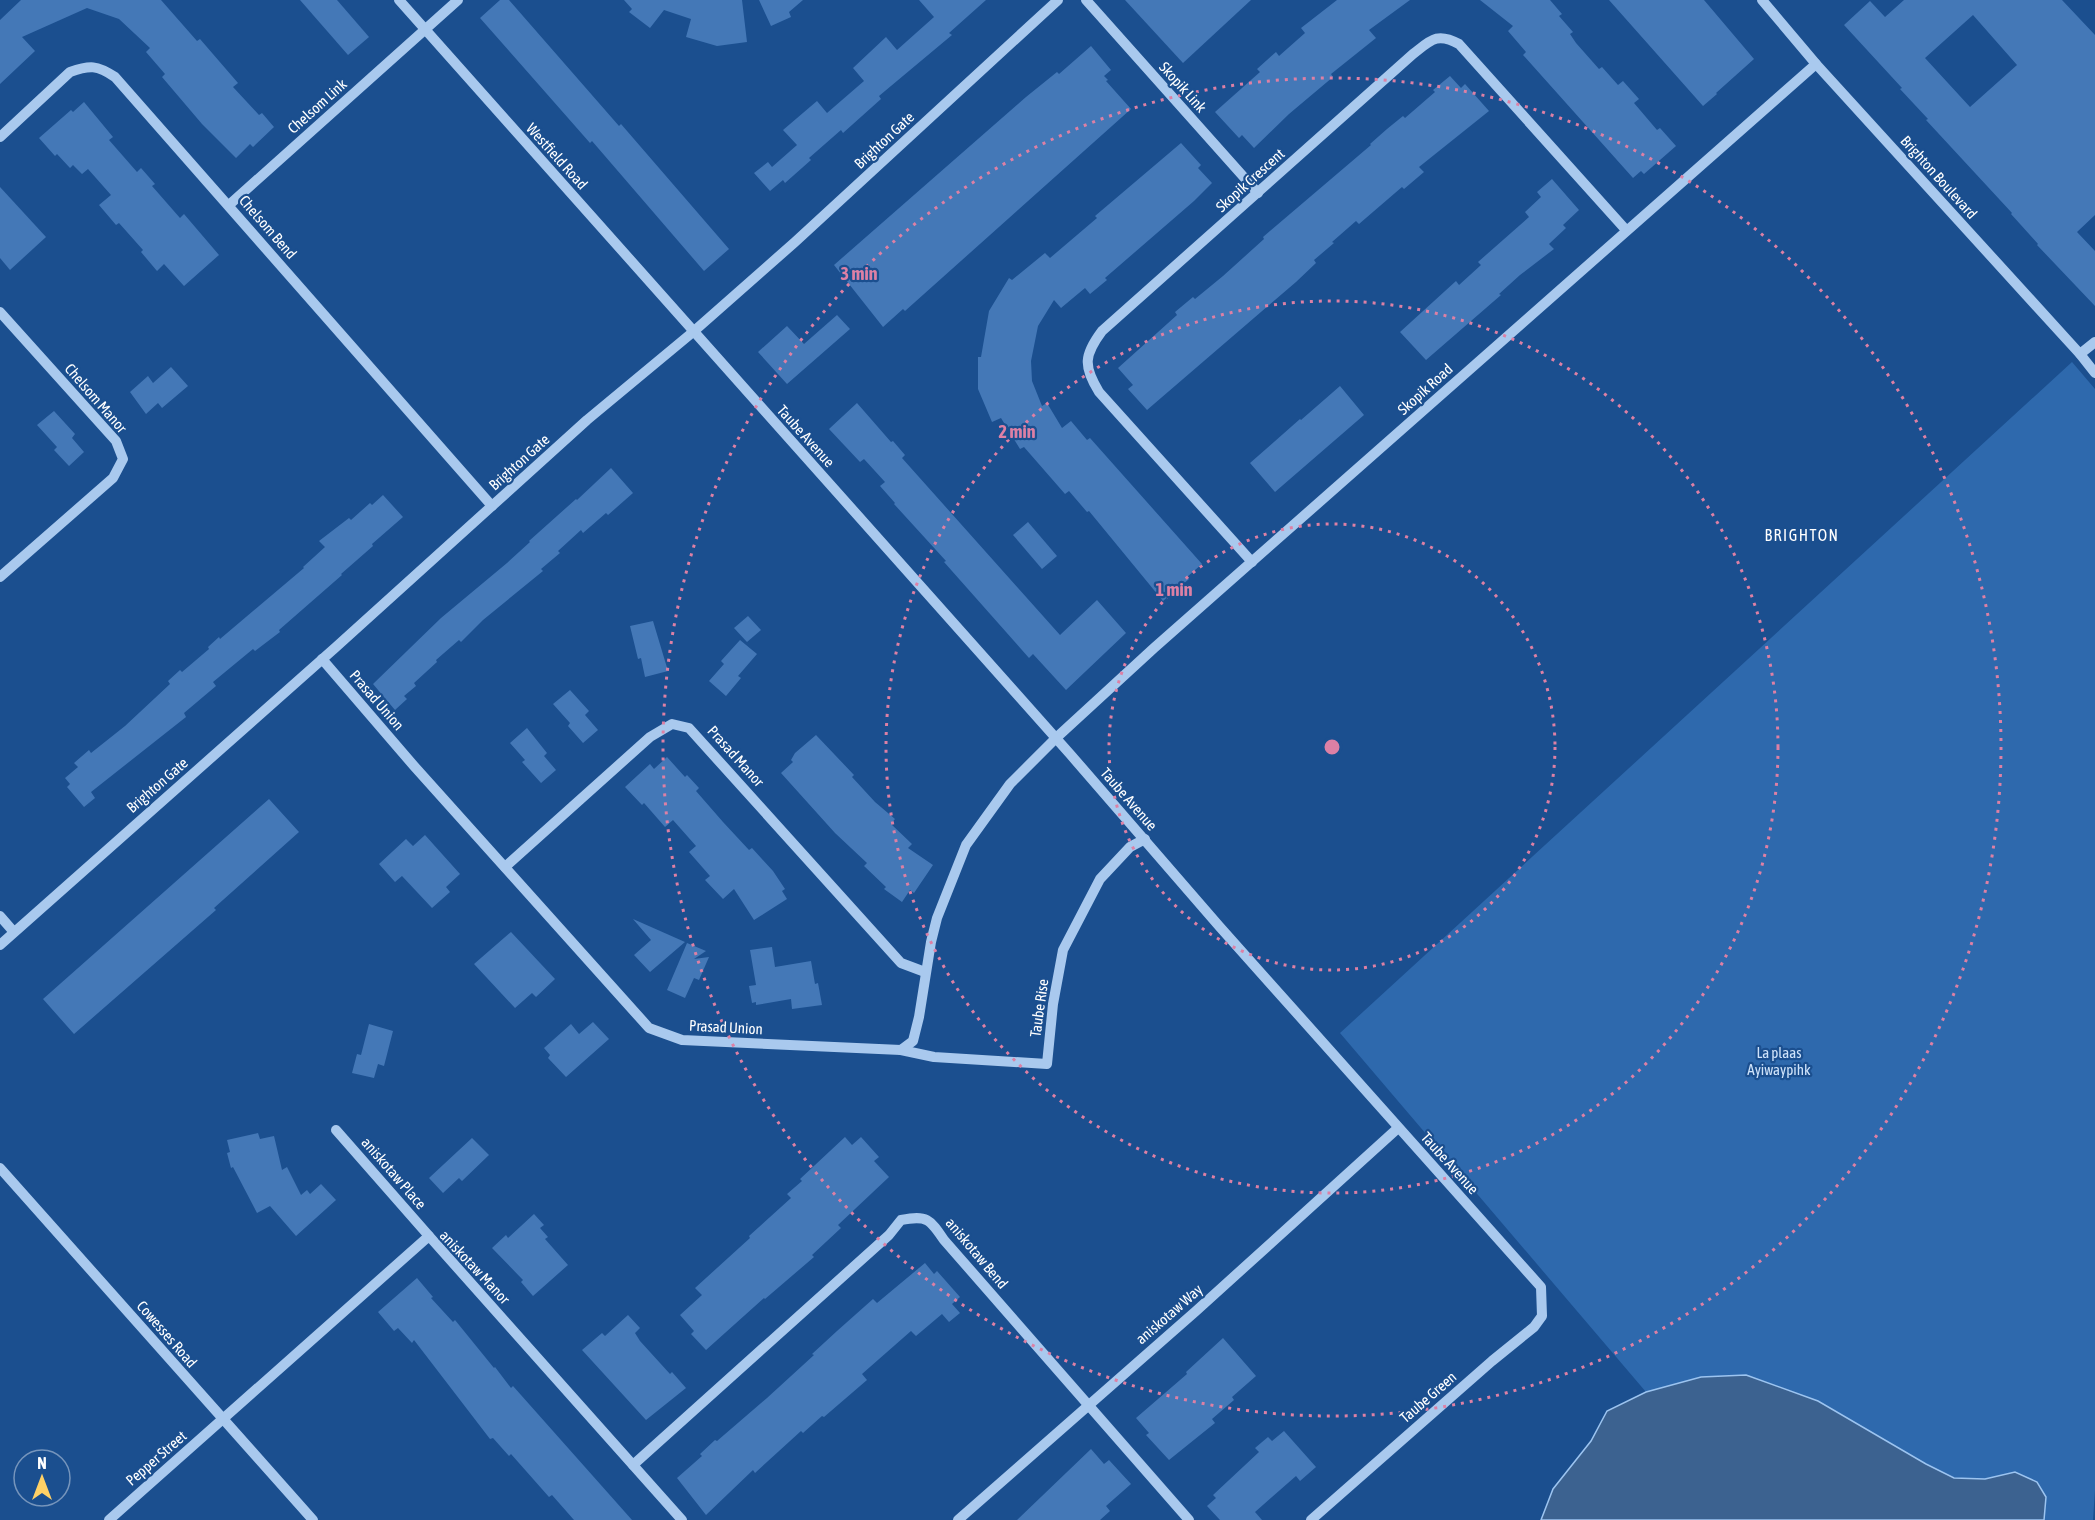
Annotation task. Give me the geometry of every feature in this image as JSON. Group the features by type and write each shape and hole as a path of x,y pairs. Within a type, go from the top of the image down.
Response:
{"street":[{"name":"Westfield Road","path":"399,0 693,332"},
{"name":"Chelsom Link","path":"229,205 458,0"},
{"name":"Brighton Gate","path":"0,945 587,420 693,332 804,234 1058,0"},
{"name":"Skopik Link","path":"1086,0 1258,193"},
{"name":"Brighton Boulevard","path":"1762,0 1815,64 2095,373"},
{"name":"Skopik Crescent","path":"1252,562 1099,392 1091,379 1087,366 1087,353 1102,331 1413,54 1430,40 1446,37 1460,44 1626,230"},
{"name":"Skopik Road","path":"1056,738 1154,648 1815,64"},
{"name":"Chelsom Bend","path":"0,136 70,72 83,67 101,68 115,77 492,506"},
{"name":"Chelsom Manor","path":"0,312 116,441 123,459 112,478 0,577"},
{"name":"Taube Avenue","path":"693,332 1056,738 1219,926 1541,1287"},
{"path":"2080,354 2095,342"},
{"name":"Prasad Union","path":"322,659 414,766 649,1028 682,1040 901,1050"},
{"name":"Prasad Manor","path":"505,867 650,737 672,724 689,728 900,963 925,972"},
{"path":"901,1050 913,1041 937,918 966,845 1010,784 1056,738"},
{"name":"Taube Rise","path":"901,1050 934,1057 1047,1064 1053,1004 1063,950 1100,879 1130,847 1145,839"},
{"path":"0,916 13,931"},
{"name":"aniskotaw Way","path":"958,1520 1196,1311 1398,1128"},
{"name":"aniskotaw Place","path":"336,1130 429,1236"},
{"name":"Cowesses Road","path":"0,1168 313,1520"},
{"name":"aniskotaw Bend","path":"633,1465 890,1235 901,1220 919,1216 931,1221 944,1240 1189,1520"},
{"name":"aniskotaw Manor","path":"223,1419 429,1236 681,1520"},
{"name":"Taube Green","path":"1311,1520 1492,1360 1534,1327 1542,1316 1541,1287"},
{"name":"Pepper Street","path":"109,1520 223,1419"}],"green space":[{"name":"La plaas Ayiwaypihk","path":"2072,362 2095,389 2095,1490 2093,1520 2044,1520 2046,1497 2037,1482 2015,1472 1986,1479 1954,1478 1926,1464 1701,1377 1646,1392 1340,1033"}],"shaded area":[{"path":"1746,1375 1818,1401 1954,1478 1985,1479 2015,1472 2037,1482 2046,1497 2044,1520 1541,1520 1553,1489 1591,1441 1607,1411 1646,1392 1701,1377"}],"building":[{"path":"21,0 161,0 197,41 200,39 238,83 233,87 259,115 262,113 274,127 253,147 250,144 236,158 202,124 162,77 165,74 146,52 150,48 119,19 87,8 22,37 35,51 0,84 0,20"},
{"path":"300,0 337,0 369,37 348,55"},
{"path":"500,0 509,0 619,126 621,124 729,249 704,271 592,141 590,143 480,18"},
{"path":"624,0 742,0 747,42 717,46 686,37 691,19 664,10 650,28 629,12 632,9"},
{"path":"759,0 803,0 789,12 791,17 771,26"},
{"path":"919,0 986,0 949,33 952,35 879,96 881,99 843,133 841,130 785,183 783,180 770,191 754,173 768,162 772,167 797,145 783,130 817,101 827,113 864,81 853,68 886,37 897,50 934,17"},
{"path":"1125,0 1251,0 1183,63"},
{"path":"1337,0 1410,0 1369,30 1376,38 1331,74 1333,77 1289,114 1254,148 1242,135 1239,138 1215,112 1260,72 1257,69 1276,52 1279,56 1305,33 1301,28"},
{"path":"1480,0 1550,0 1562,14 1559,16 1573,32 1570,34 1576,43 1599,69 1602,67 1618,85 1623,81 1639,99 1634,103 1657,130 1660,128 1676,146 1644,174 1641,171 1633,178 1523,55 1526,52 1508,31 1513,26"},
{"path":"1609,0 1704,0 1754,59 1703,106"},
{"path":"1904,0 2062,0 2095,35 2095,215 2077,232 2095,251 2095,306 2037,245 2012,213 1926,120 1928,119 1900,89 1902,88 1844,25 1870,1 1885,17","holes":["1973,15 2017,65 1970,107 1925,58"]},
{"path":"1091,46 1111,70 1104,76 1108,80 1106,81 1131,109 905,311 903,309 883,327 834,265 1026,97 1057,72 1059,74"},
{"path":"1450,76 1461,88 1465,84 1489,111 1419,167 1424,172 1404,189 1402,187 1359,224 1356,221 1314,260 1316,263 1296,282 1147,410 1128,389 1133,385 1118,368 1177,315 1175,312 1223,276 1264,239 1263,237 1387,129 1403,116 1405,118"},
{"path":"84,102 113,137 109,140 137,172 141,168 155,184 152,186 180,218 184,214 219,255 184,286 164,264 157,271 141,252 143,250 119,223 116,225 99,205 111,195 88,169 82,174 73,165 70,168 57,154 55,156 39,138 71,110 73,112"},
{"path":"1181,143 1201,165 1198,168 1212,183 1090,294 1085,288 1061,308 1054,300 1038,326 1031,361 1032,381 1042,406 1047,403 1062,428 1071,421 1087,440 1090,438 1202,564 1187,577 1189,579 1163,601 1089,511 1087,512 1069,491 1065,494 1024,447 1020,449 1001,418 992,422 978,389 978,357 981,357 989,311 1009,278 1012,280 1045,253 1050,258 1097,218 1095,216"},
{"path":"1552,179 1579,210 1563,225 1566,228 1549,244 1554,249 1520,275 1499,294 1501,295 1426,360 1400,332 1456,281 1459,285 1481,265 1478,262 1529,217 1525,212 1541,197 1537,192"},
{"path":"0,187 46,237 10,270 0,258"},
{"path":"837,315 850,329 787,384 758,352 787,326 804,344"},
{"path":"171,367 188,386 162,408 158,403 146,414 130,392 148,376 153,383"},
{"path":"1340,386 1364,415 1275,492 1250,463"},
{"path":"857,403 905,455 902,458 1060,635 1097,600 1126,633 1066,690 1033,654 1029,658 894,504 880,486 885,482 864,459 860,462 829,429"},
{"path":"54,411 75,434 72,438 84,452 69,466 54,450 57,447 37,425"},
{"path":"611,468 633,493 583,533 581,530 558,551 560,553 541,569 543,571 483,620 461,642 459,640 436,660 437,662 414,683 416,686 404,696 407,699 395,710 373,684 441,618 507,563"},
{"path":"383,495 403,517 279,630 280,632 255,651 253,649 213,682 216,686 184,713 186,717 91,792 95,798 84,807 67,787 70,784 65,778 78,767 74,763 89,750 91,753 125,726 170,684 168,681 180,670 182,672 209,649 208,647 219,637 220,639 304,568 325,547 319,541"},
{"path":"1028,522 1057,556 1042,569 1013,535"},
{"path":"748,616 761,630 747,642 734,628"},
{"path":"653,621 668,671 645,677 630,626"},
{"path":"740,640 757,654 738,676 741,678 726,696 709,681 724,664 721,661"},
{"path":"570,690 589,711 585,715 598,730 583,743 568,726 570,723 553,704"},
{"path":"527,728 547,753 544,756 556,770 541,783 522,762 525,760 510,743"},
{"path":"816,735 854,775 852,777 875,802 895,819 891,824 912,844 908,848 933,865 914,893 910,890 902,902 884,889 886,887 864,866 867,863 835,833 781,773 793,762 791,760 795,753"},
{"path":"667,757 685,777 687,775 699,788 696,791 749,850 752,848 773,871 785,889 782,891 787,899 754,920 734,889 723,899 705,880 710,876 689,852 696,846 673,820 665,827 644,803 642,805 625,787 650,764 654,769"},
{"path":"269,799 299,832 214,908 216,910 74,1034 43,999"},
{"path":"425,835 460,874 446,887 450,892 432,908 402,876 395,882 379,864 406,839 413,846"},
{"path":"633,919 685,942 650,972 634,955 651,940"},
{"path":"511,932 555,979 536,997 532,993 515,1008 474,964"},
{"path":"687,943 706,951 694,959 709,957 699,980 694,978 685,998 667,990"},
{"path":"772,947 775,967 811,961 822,1005 792,1009 791,999 756,1005 756,1002 752,1003 749,986 756,985 750,950"},
{"path":"593,1022 609,1039 566,1077 548,1058 550,1055 544,1048 571,1024 579,1034"},
{"path":"369,1024 393,1031 384,1066 378,1064 374,1078 352,1073 357,1054 361,1055"},
{"path":"258,1133 260,1139 274,1136 282,1170 287,1167 301,1195 307,1190 310,1194 321,1184 336,1200 296,1236 270,1206 257,1213 233,1167 231,1168 227,1153 230,1152 227,1140"},
{"path":"845,1137 852,1145 861,1137 879,1157 874,1161 889,1177 838,1225 841,1228 812,1255 814,1257 706,1350 691,1334 694,1331 680,1315 702,1295 695,1288 791,1198 787,1194 802,1181 800,1179"},
{"path":"472,1138 489,1155 462,1181 459,1178 443,1193 429,1178"},
{"path":"534,1214 544,1225 540,1228 548,1237 545,1239 568,1265 533,1296 521,1282 523,1280 492,1248 506,1235 508,1238"},
{"path":"925,1263 934,1274 937,1271 960,1297 952,1304 960,1313 949,1322 942,1314 916,1336 911,1331 862,1374 867,1380 824,1417 822,1416 803,1433 801,1431 755,1473 753,1470 706,1515 677,1478 702,1456 700,1454 715,1440 717,1441 767,1398 873,1299 877,1303"},
{"path":"417,1278 433,1297 431,1298 453,1322 455,1320 511,1388 513,1386 632,1520 574,1520 552,1495 549,1497 511,1454 509,1456 493,1438 490,1439 414,1340 412,1343 398,1328 394,1331 378,1312"},
{"path":"628,1315 640,1328 635,1333 640,1341 686,1388 646,1420 582,1350 602,1333 605,1336"},
{"path":"1223,1338 1256,1376 1212,1419 1215,1423 1169,1460 1146,1435 1149,1433 1136,1418 1187,1374 1186,1372"},
{"path":"1284,1431 1316,1467 1300,1481 1296,1476 1255,1512 1262,1520 1220,1520 1207,1506 1216,1498 1213,1495 1259,1452 1255,1448 1268,1437 1272,1441"},
{"path":"1091,1449 1104,1464 1109,1460 1131,1484 1106,1506 1110,1511 1100,1520 1017,1520"}],"district":[{"name":"BRIGHTON","path":"1802,535"}]}
